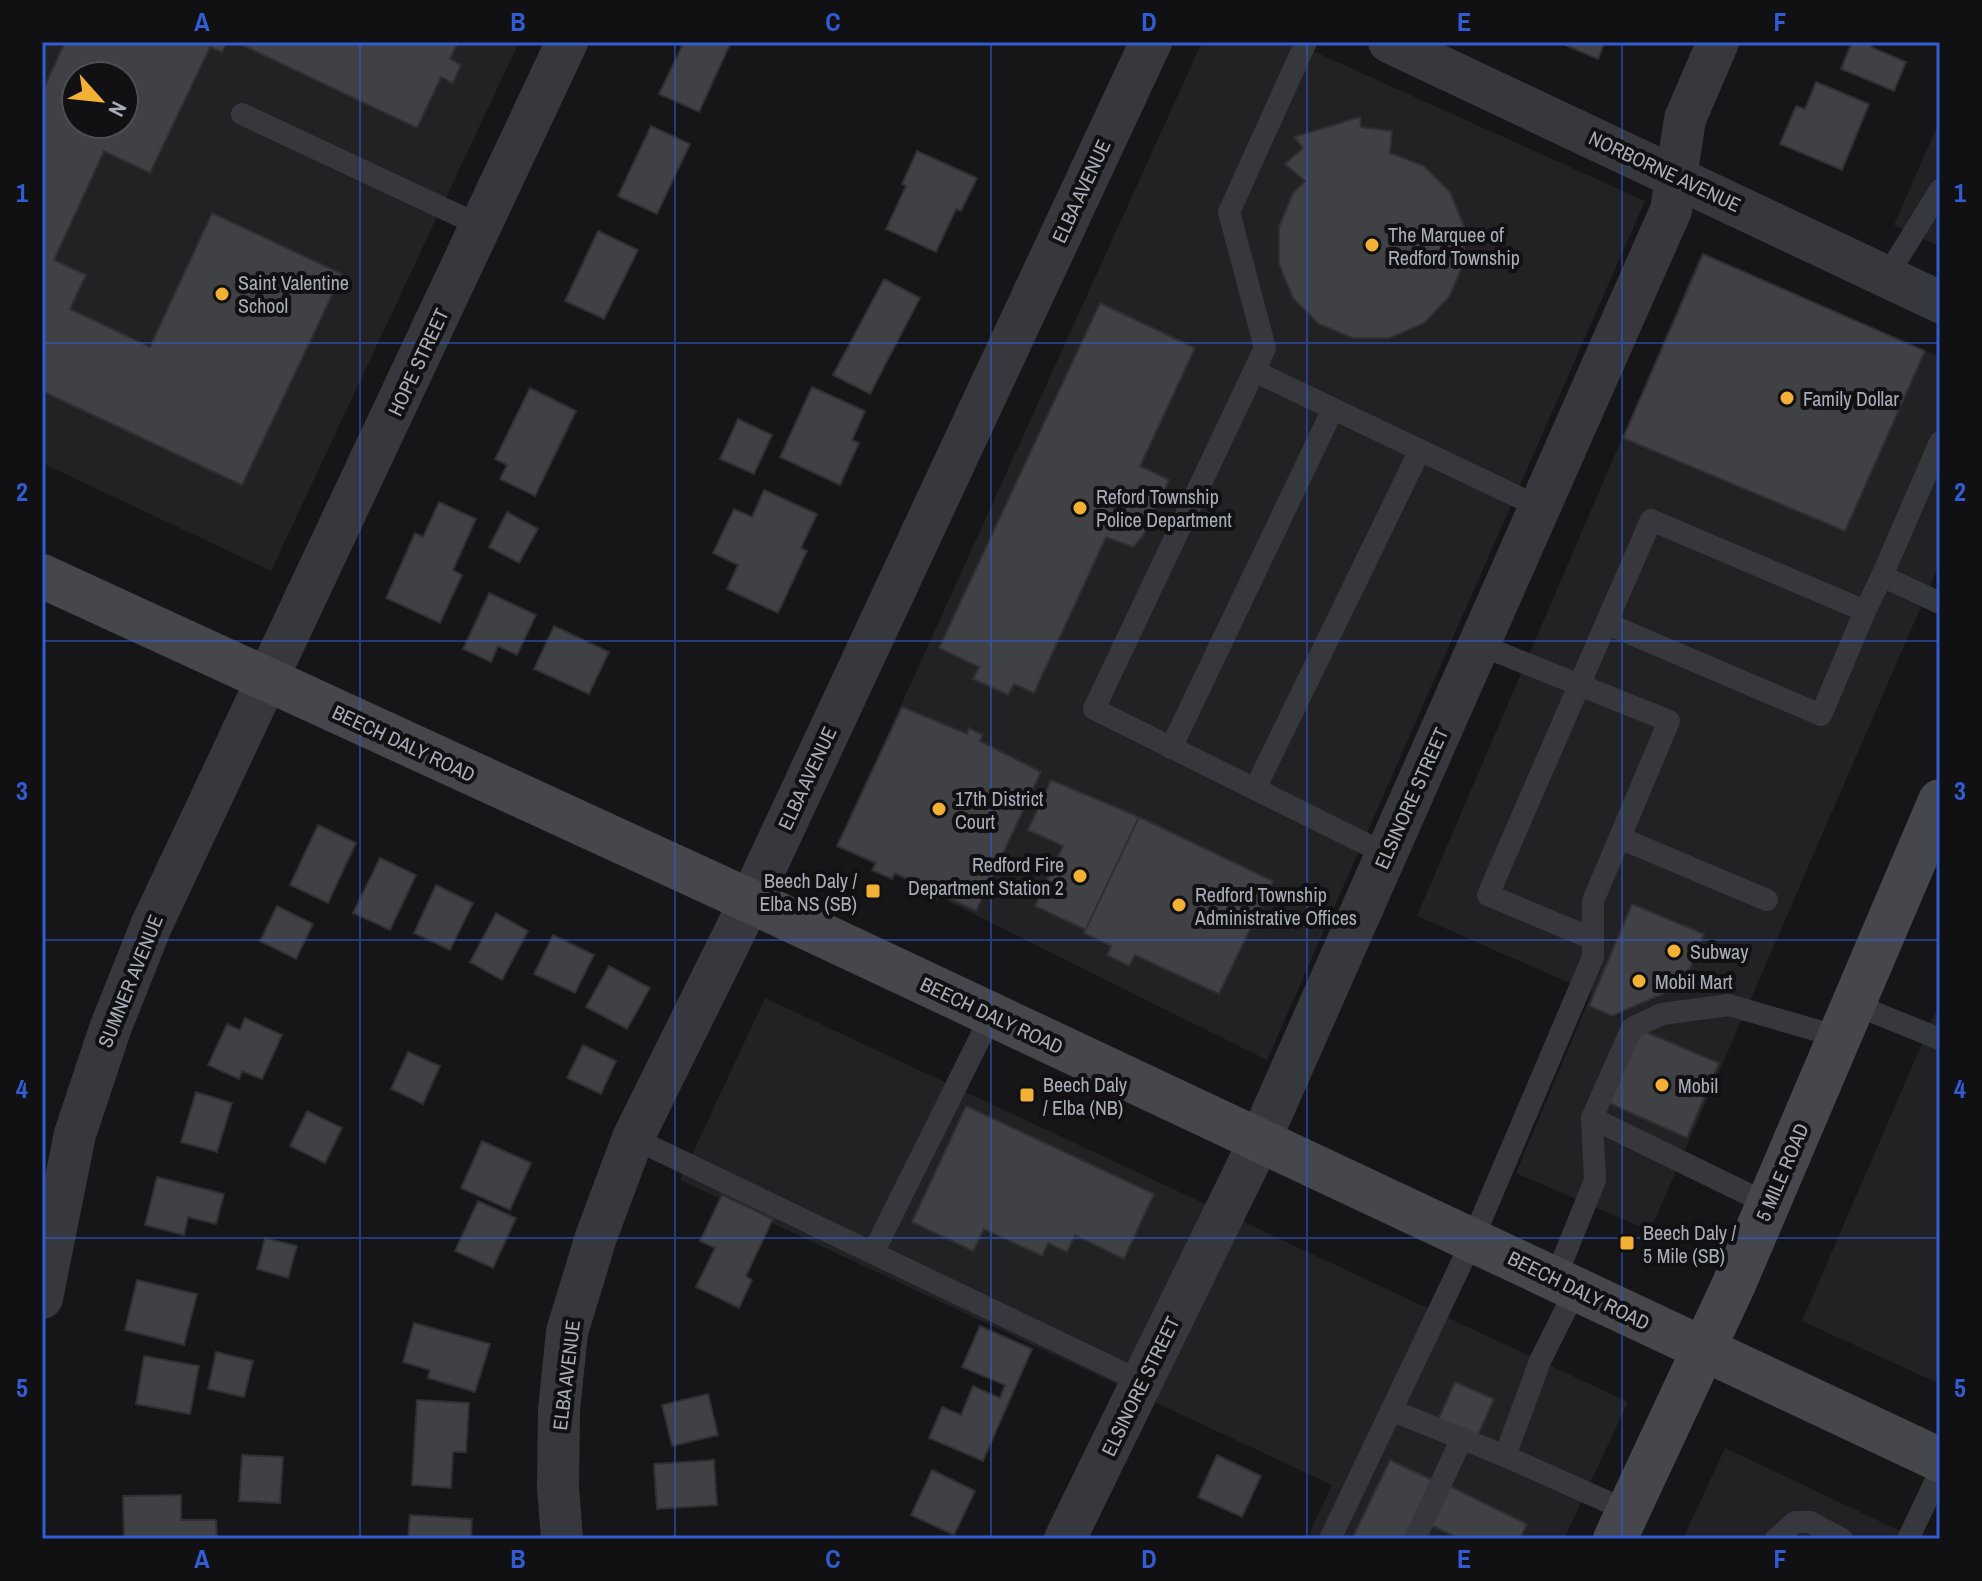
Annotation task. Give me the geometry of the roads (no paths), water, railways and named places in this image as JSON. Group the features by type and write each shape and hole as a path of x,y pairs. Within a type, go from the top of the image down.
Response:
{"main road":[{"name":"BEECH DALY ROAD","path":"42,576 750,901 1940,1460"},
{"name":"5 MILE ROAD","path":"1621,1525 1768,1204 1940,801"}],"street":[{"name":"HOPE STREET","path":"268,681 567,42"},
{"name":"ELBA AVENUE","path":"562,1539 558,1487 559,1410 567,1332 596,1237 633,1138 750,901 1151,42"},
{"name":"NORBORNE AVENUE","path":"1389,42 1940,302"},
{"name":"ELSINORE STREET","path":"1065,1539 1260,1140 1671,210 1685,119 1718,42"},
{"name":"SUMNER AVENUE","path":"42,1298 75,1134 110,1029 151,926 268,681"}],"lane":[{"path":"1306,42 1229,212 1265,348 1094,709 1386,854"},
{"path":"242,114 481,226"},
{"path":"1887,276 1940,190"},
{"path":"1254,371 1539,507"},
{"path":"1171,748 1333,409"},
{"path":"1608,624 1821,715 1940,442"},
{"path":"1255,789 1420,450"},
{"path":"1593,939 1488,895 1651,520 1865,611"},
{"path":"1882,576 1940,603"},
{"path":"1330,1539 1472,1241 1593,957 1593,901 1669,721 1480,645"},
{"path":"1620,838 1767,900"},
{"path":"1505,1456 1540,1361 1595,1180 1592,1118 1632,1028 1662,1014 1729,1005 1846,1020 1940,1039"},
{"path":"873,1253 992,1014"},
{"path":"1592,1118 1768,1204"},
{"path":"633,1138 1142,1382"},
{"path":"1391,1410 1505,1456 1621,1525"},
{"path":"1415,1539 1462,1438"},
{"path":"1908,1539 1940,1472"},
{"path":"1776,1539 1795,1522 1810,1522 1842,1539"}],"place":[{"name":"The Marquee of Redford Township","path":"1372,245"},
{"name":"Saint Valentine School","path":"222,294"},
{"name":"Family Dollar","path":"1787,398"},
{"name":"Reford Township Police Department","path":"1080,508"},
{"name":"17th District Court","path":"939,809"},
{"name":"Redford Fire Department Station 2","path":"1080,876"},
{"name":"Beech Daly / Elba NS (SB)","path":"873,891"},
{"name":"Redford Township Administrative Offices","path":"1179,905"},
{"name":"Subway","path":"1674,951"},
{"name":"Mobil Mart","path":"1639,981"},
{"name":"Mobil","path":"1662,1085"},
{"name":"Beech Daly / Elba (NB)","path":"1027,1095"},
{"name":"Beech Daly / 5 Mile (SB)","path":"1627,1243"}]}
